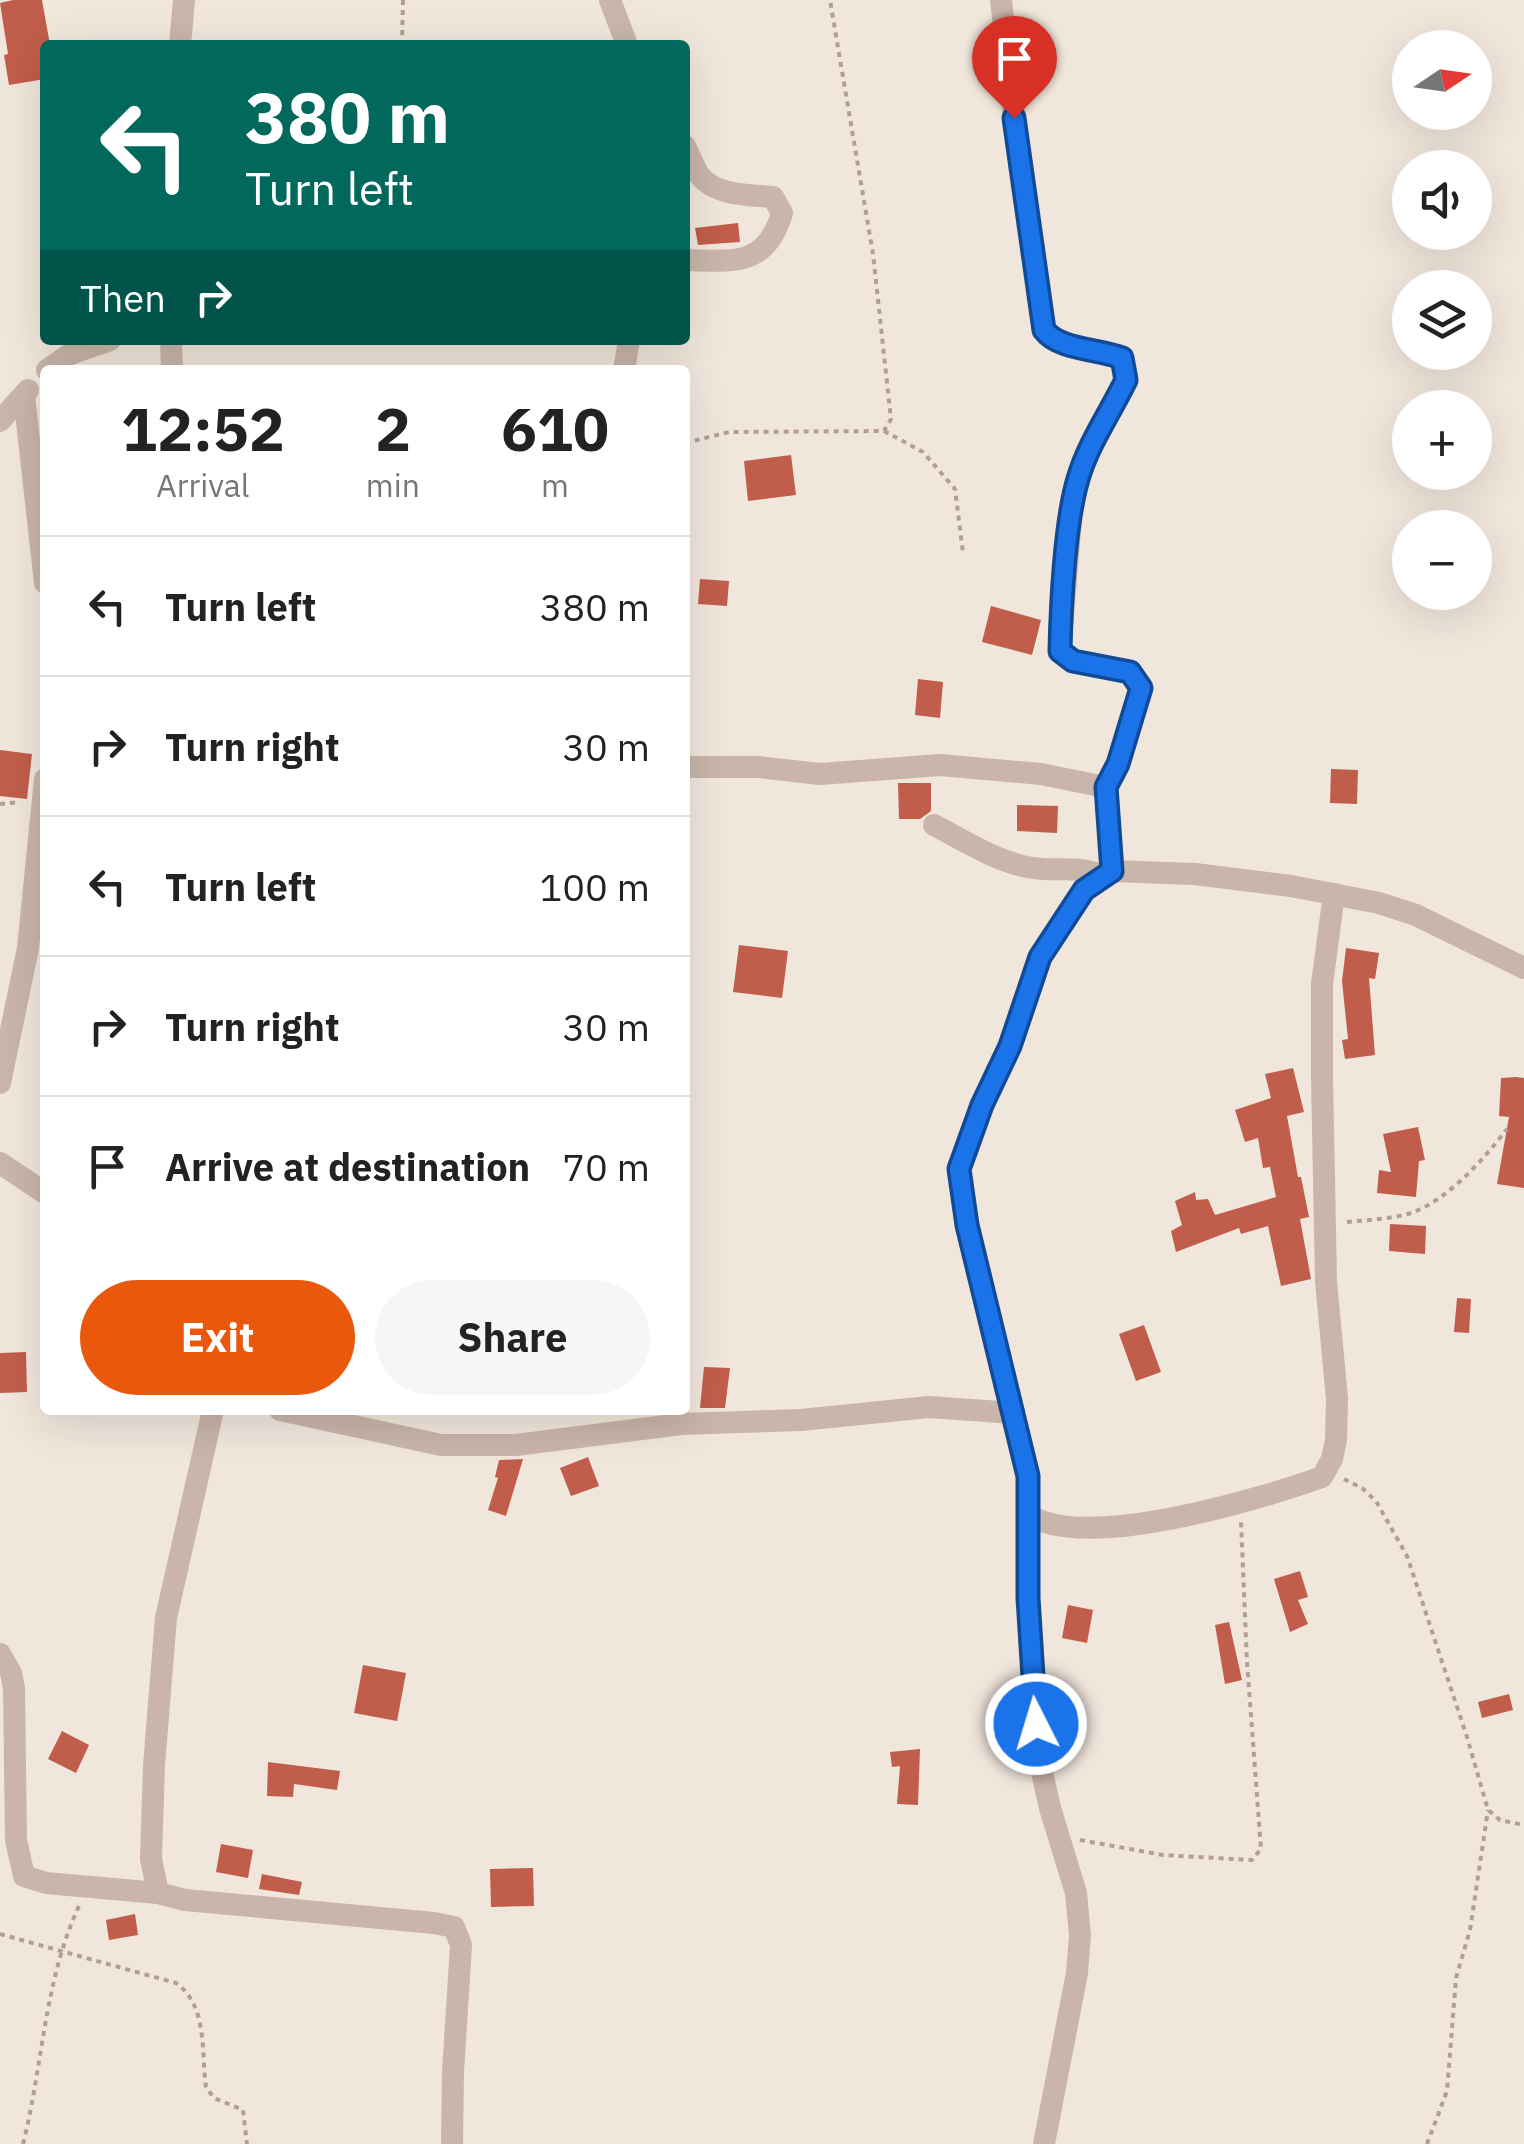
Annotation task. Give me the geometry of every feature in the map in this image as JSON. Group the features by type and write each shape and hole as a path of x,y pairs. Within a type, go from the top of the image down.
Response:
{"street":[{"path":"180,40 184,0"},
{"path":"610,0 625,40"},
{"path":"1000,0 1044,330 1060,341 1122,358 1126,371 1126,380 1078,479 1060,638 1060,651 1073,661 1130,672 1141,688 1118,764 1106,787 1108,874"},
{"path":"690,156 708,183 721,190 773,197 782,213 778,228 762,251 750,258 690,260"},
{"path":"54,365 70,354 96,345"},
{"path":"0,421 40,377"},
{"path":"24,394 40,538"},
{"path":"690,767 758,767 820,774 940,765 1042,774 1106,787"},
{"path":"934,825 1000,859 1029,868 1084,868 1108,874 1195,874 1334,894 1416,914 1524,968"},
{"path":"0,1082 28,948 40,829"},
{"path":"1044,2144 1077,1973 1080,1935 1076,1893 1040,1762 1032,1686 1026,1545 1030,1515 1028,1476 967,1225 959,1169 982,1105 1010,1046 1040,957 1084,890 1108,874"},
{"path":"1030,1515 1061,1528 1109,1529 1238,1502 1322,1477 1332,1459 1337,1398 1326,1281 1322,984 1334,894"},
{"path":"0,1163 40,1190"},
{"path":"304,1415 441,1444 516,1444 681,1424 801,1420 929,1407 1014,1413"},
{"path":"158,1893 152,1859 154,1766 166,1618 211,1415"},
{"path":"0,1654 14,1688 16,1840 21,1869 30,1880 454,1927 462,1945 452,2072 452,2144"}],"path":[{"path":"402,40 403,0"},
{"path":"830,0 882,326 891,419 884,430"},
{"path":"690,442 729,432 884,430 922,452 955,488 964,553"},
{"path":"1327,1224 1412,1212 1465,1177 1507,1129"},
{"path":"1322,1477 1349,1480 1362,1488 1382,1510 1407,1556 1468,1737 1488,1810 1470,1930 1456,1978 1447,2090 1427,2144"},
{"path":"1058,1835 1163,1855 1252,1860 1261,1849 1238,1502"},
{"path":"1488,1810 1500,1820 1524,1825"},
{"path":"23,2144 49,2000 62,1951 88,1888"},
{"path":"0,1934 176,1983 197,2007 206,2087 214,2098 243,2110 247,2144"}],"building":[{"path":"42,0 49,40 40,40 40,80 9,85 0,3"},
{"path":"738,223 740,242 698,245 695,228"},
{"path":"791,455 796,495 748,501 744,461"},
{"path":"700,579 729,581 727,606 698,604"},
{"path":"991,606 1041,620 1032,655 982,642"},
{"path":"918,679 943,682 940,718 915,715"},
{"path":"0,750 32,754 27,799 0,796"},
{"path":"1331,769 1358,770 1357,804 1330,803"},
{"path":"898,783 931,783 931,811 920,819 899,819"},
{"path":"1017,805 1058,806 1057,833 1017,831"},
{"path":"739,945 788,951 782,998 733,992"},
{"path":"1346,948 1379,953 1375,979 1369,978 1375,1055 1345,1059 1342,1040 1348,1039 1342,981"},
{"path":"1293,1068 1304,1112 1287,1116 1309,1217 1300,1219 1311,1279 1281,1286 1268,1226 1241,1234 1239,1228 1176,1252 1171,1231 1182,1225 1175,1201 1195,1192 1196,1200 1208,1199 1215,1215 1276,1197 1270,1167 1263,1168 1258,1138 1245,1142 1235,1110 1271,1098 1265,1074"},
{"path":"1501,1078 1524,1078 1524,1188 1497,1184 1509,1117 1499,1116"},
{"path":"1418,1127 1425,1160 1419,1161 1416,1197 1377,1193 1379,1170 1391,1172 1383,1134"},
{"path":"1390,1224 1426,1226 1425,1254 1389,1251"},
{"path":"1457,1298 1471,1299 1469,1333 1454,1332"},
{"path":"1144,1325 1161,1372 1136,1381 1119,1334"},
{"path":"26,1352 27,1392 0,1393 0,1353"},
{"path":"704,1367 730,1368 725,1408 700,1408"},
{"path":"588,1457 599,1486 571,1496 560,1468"},
{"path":"523,1459 506,1516 488,1510 499,1460"},
{"path":"1300,1571 1308,1597 1298,1600 1308,1624 1290,1632 1274,1579"},
{"path":"1068,1605 1093,1610 1087,1643 1062,1638"},
{"path":"1229,1622 1242,1680 1225,1684 1215,1625"},
{"path":"363,1665 406,1673 397,1721 354,1713"},
{"path":"1509,1694 1513,1710 1482,1718 1478,1702"},
{"path":"62,1731 89,1745 76,1773 48,1759"},
{"path":"920,1749 918,1805 897,1804 900,1766 892,1767 890,1752"},
{"path":"268,1762 340,1771 337,1790 294,1784 293,1797 267,1796"},
{"path":"221,1844 253,1850 248,1878 216,1872"},
{"path":"533,1868 534,1906 491,1907 490,1869"},
{"path":"262,1874 302,1882 299,1895 259,1889"},
{"path":"135,1914 138,1935 109,1940 106,1920"}],"route":[{"path":"1014,118 1044,330 1050,337 1070,345 1122,358 1126,371 1126,380 1078,479 1060,651 1073,661 1130,672 1141,688 1118,764 1106,787 1112,871 1084,890 1040,957 1010,1046 982,1105 959,1169 967,1225 1028,1476 1030,1515 1026,1545 1036,1724"}]}
